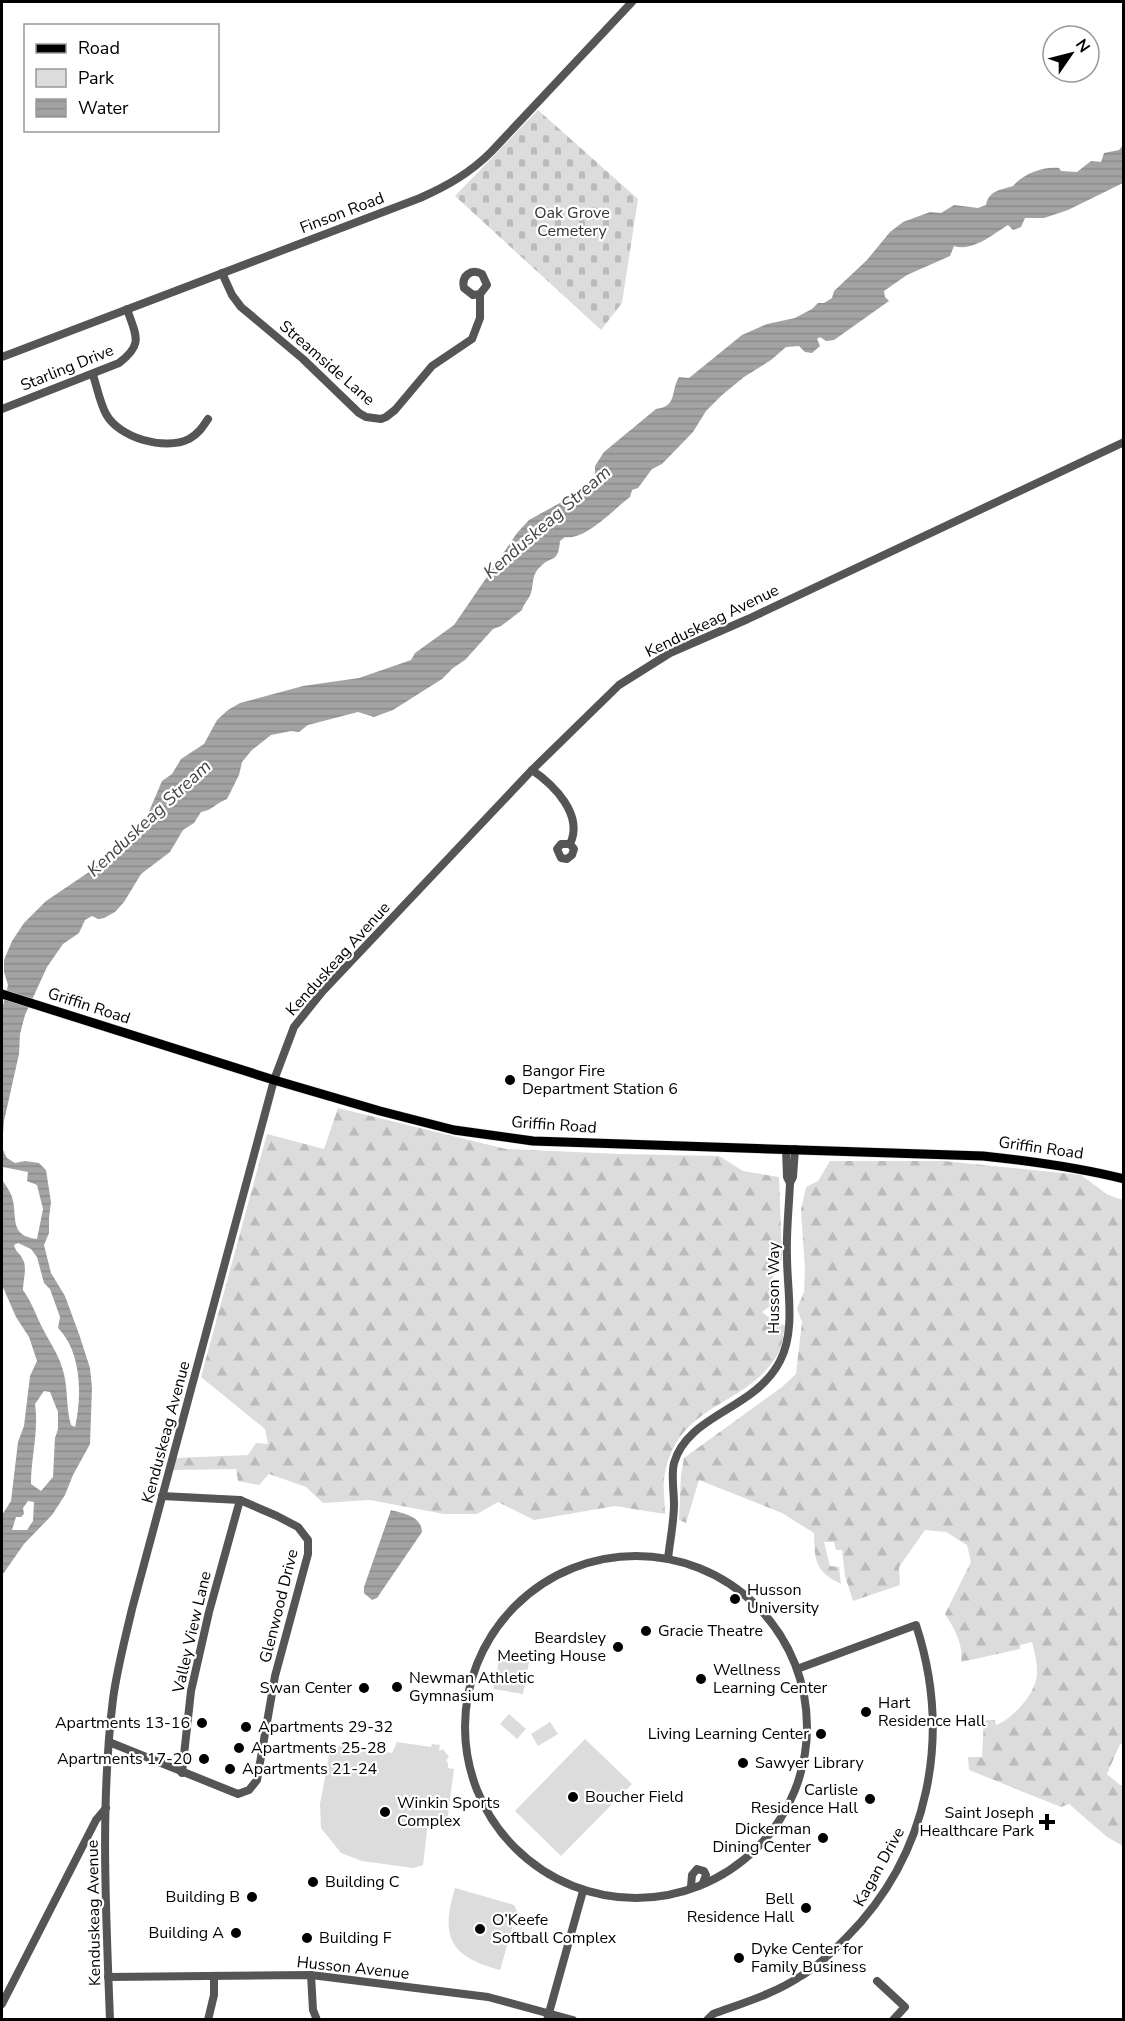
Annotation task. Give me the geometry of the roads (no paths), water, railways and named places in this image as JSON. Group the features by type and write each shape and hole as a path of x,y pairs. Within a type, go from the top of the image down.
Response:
{"main road":[{"name":"Griffin Road","path":"2,994 274,1080 454,1130 533,1142 983,1156 1047,1163 1095,1171 1124,1179"}],"street":[{"name":"Finson Road","path":"2,357 429,194 470,171 491,153 632,2"},
{"name":"Streamside Lane","path":"222,273 232,295 241,307 303,359 359,413 381,419 391,414 425,371 472,339 480,318 480,294"},
{"name":"Starling Drive","path":"2,409 93,375 119,363 132,353 136,343 127,309"},
{"path":"93,375 106,415 119,429 134,438 152,442 186,440 199,432 208,419"},
{"name":"Kenduskeag Avenue","path":"110,2019 106,1808 109,1742 115,1686 122,1649 162,1496 274,1080 294,1027 322,992 532,770 619,685 670,653 748,619 1124,442"},
{"path":"532,770 557,791 566,805 575,826 570,844"},
{"name":"Husson Way","path":"668,1559 674,1519 674,1465 679,1451 687,1438 700,1427 763,1385 781,1360 787,1344 789,1324 786,1254 790,1183 793,1177 790,1149"},
{"name":"Glenwood Drive","path":"109,1742 238,1794 249,1790 257,1780 275,1676 308,1554 308,1540 298,1527 240,1500 162,1496"},
{"name":"Valley View Lane","path":"182,1773 191,1691 209,1612 240,1500"},
{"path":"636,1556 668,1559 711,1573 731,1584 749,1598 778,1630 797,1669 805,1696 808,1724 807,1743 800,1779 789,1806 756,1851 721,1877 703,1883 666,1893 624,1897 583,1891 544,1873 507,1841 492,1821 478,1794 468,1765 464,1734 468,1689 478,1659 498,1624 526,1595 542,1583 572,1568 603,1558 636,1556"},
{"name":"Kagan Drive","path":"707,2019 713,2014 775,1991 804,1974 832,1952 866,1918 890,1882 906,1852 924,1805 931,1775 933,1710 929,1676 916,1625 797,1669"},
{"path":"2,2004 96,1820 106,1808"},
{"path":"691,1886 692,1875 697,1869 704,1871 706,1875 703,1883"},
{"path":"548,2016 583,1891"},
{"path":"312,1975 313,2010 317,2019"},
{"name":"Husson Avenue","path":"108,1977 312,1975 488,1997 548,2016 573,2019"},
{"path":"208,2019 212,2011 214,1977"},
{"path":"877,1981 905,2007 893,2019"}],"water":[{"name":"Kenduskeag Stream","path":"1123,145 1123,183 1068,210 1044,218 1025,218 1021,227 1013,230 1008,225 968,247 954,246 950,256 907,275 884,291 889,301 834,340 826,341 820,337 817,339 820,346 812,353 805,352 799,346 786,347 771,360 744,377 706,411 693,432 662,464 652,469 638,488 632,490 630,497 590,529 573,537 565,537 560,541 556,556 538,569 533,579 531,593 522,610 501,626 493,629 465,660 442,679 393,710 374,717 358,712 308,725 299,732 291,731 271,735 252,750 242,762 239,775 227,799 201,812 194,823 183,830 170,852 141,874 115,912 104,918 98,919 92,916 85,920 79,933 63,944 47,967 25,1015 4,1121 2,1148 2,1010 8,985 4,972 4,960 12,941 24,923 46,901 89,872 142,828 162,781 172,774 181,759 204,744 217,720 228,710 240,703 303,686 359,678 411,660 415,653 454,625 517,533 529,520 595,480 595,466 604,452 656,409 671,402 679,377 689,378 742,335 767,324 795,318 818,303 824,303 832,298 834,291 867,260 890,232 903,222 930,212 941,213 954,205 978,208 986,205 993,193 1013,186 1034,172 1046,168 1059,168 1061,171 1077,172 1091,161 1101,162 1104,153 1119,150"},
{"path":"2,1148 7,1158 15,1163 25,1161 39,1163 46,1170 51,1202 49,1233 44,1245 51,1273 65,1296 79,1334 90,1368 92,1388 90,1444 65,1495 52,1515 24,1544 3,1574 2,1597 2,1515 11,1501 18,1442 24,1426 30,1376 37,1361 29,1337 16,1317 2,1285 2,1180 12,1197 16,1224 22,1234 37,1239 43,1209 37,1185 27,1181 28,1172 3,1167","holes":["18,1243 31,1249 37,1257 44,1283 50,1289 60,1317 58,1328 72,1349 79,1389 75,1427 71,1425 69,1419 65,1380 60,1362 23,1290 25,1265 14,1245","44,1391 50,1392 58,1412 53,1477 41,1491 31,1484 36,1424 35,1404","28,1501 34,1502 33,1521 27,1530 12,1530 16,1517 24,1514 23,1508"]},
{"path":"391,1510 407,1514 415,1519 419,1522 422,1532 377,1598 372,1600 364,1593 364,1587"}],"place":[{"name":"Bangor Fire Department Station 6","path":"510,1080"},
{"name":"Husson University","path":"735,1599"},
{"name":"Gracie Theatre","path":"646,1631"},
{"name":"Beardsley Meeting House","path":"618,1647"},
{"name":"Wellness Learning Center","path":"701,1679"},
{"name":"Newman Athletic Gymnasium","path":"397,1687"},
{"name":"Swan Center","path":"364,1688"},
{"name":"Hart Residence Hall","path":"866,1712"},
{"name":"Apartments 13-16","path":"202,1723"},
{"name":"Apartments 29-32","path":"246,1727"},
{"name":"Living Learning Center","path":"821,1734"},
{"name":"Apartments 25-28","path":"239,1748"},
{"name":"Apartments 17-20","path":"204,1759"},
{"name":"Sawyer Library","path":"743,1763"},
{"name":"Apartments 21-24","path":"230,1769"},
{"name":"Boucher Field","path":"573,1797"},
{"name":"Carlisle Residence Hall","path":"870,1799"},
{"name":"Winkin Sports Complex","path":"385,1812"},
{"name":"Saint Joseph Healthcare Park","path":"1047,1822"},
{"name":"Dickerman Dining Center","path":"823,1838"},
{"name":"Building C","path":"313,1882"},
{"name":"Building B","path":"252,1897"},
{"name":"Bell Residence Hall","path":"806,1908"},
{"name":"O’Keefe Softball Complex","path":"480,1929"},
{"name":"Building A","path":"236,1933"},
{"name":"Building F","path":"307,1938"},
{"name":"Dyke Center for Family Business","path":"739,1958"}],"park label":[{"name":"Oak Grove Cemetery","path":"572,222"}]}
